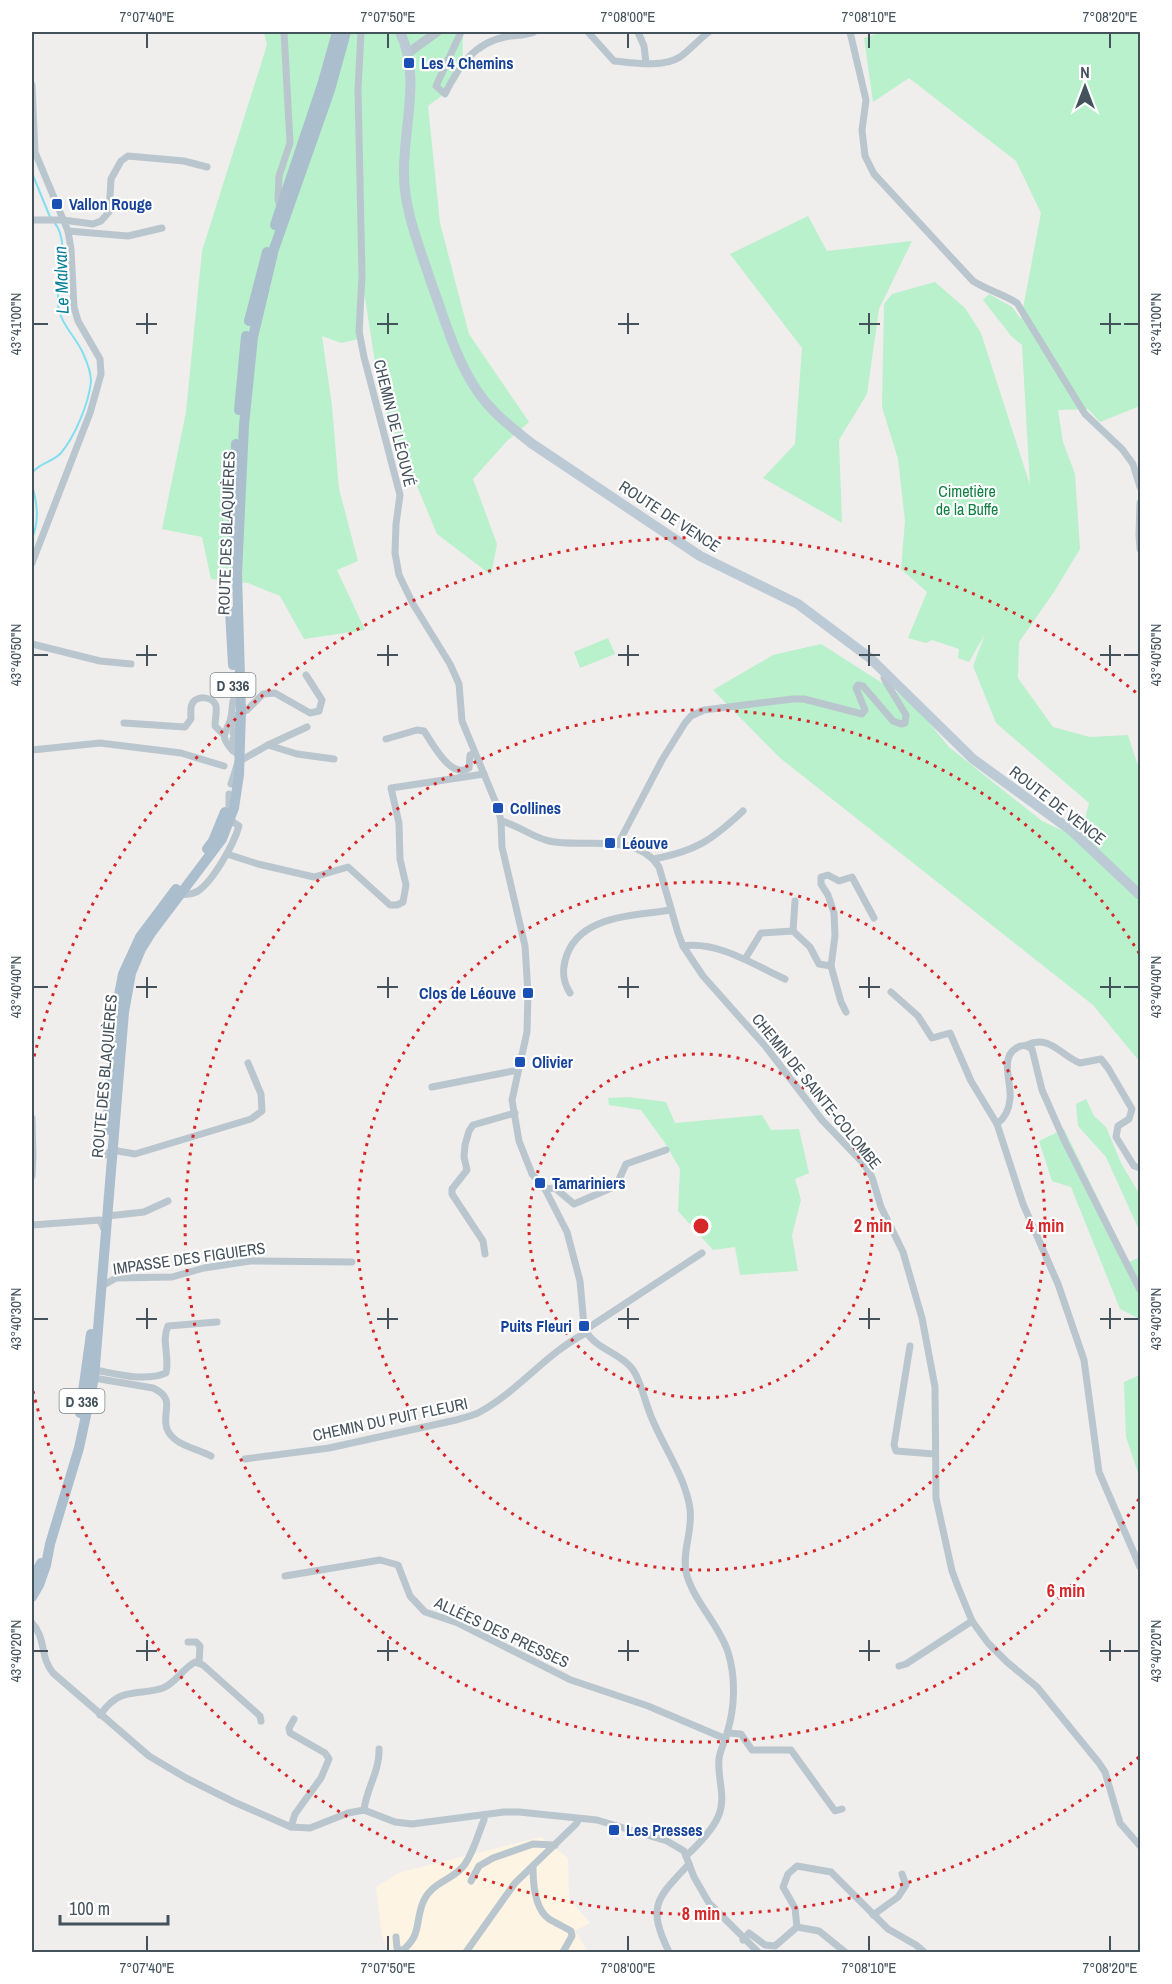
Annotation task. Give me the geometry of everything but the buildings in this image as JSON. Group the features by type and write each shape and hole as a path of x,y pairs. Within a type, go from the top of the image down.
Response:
{"main road":[{"name":"ROUTE DES BLAQUIÈRES","path":"69,1482 88,1367 124,1012 131,973 146,941 222,839 236,796 236,755 230,736 233,701 230,576 242,374 252,306 280,206 338,32"},
{"name":"ROUTE DES BLAQUIÈRES","path":"109,1153 114,1030 118,992 123,974 140,937 213,841 226,810 241,711 237,573 244,425 253,337 273,249 330,90 346,32"},
{"name":"ROUTE DE VENCE","path":"400,32 408,53 410,92 404,171 407,205 450,335 476,388 486,403 516,431 562,464 700,556 780,594 810,612 870,658 973,759 1072,831 1140,895"},
{"name":"ROUTE DES BLAQUIÈRES","path":"50,1544 79,1448 95,1374 104,1264 104,1218"},
{"path":"32,1580 50,1544"},
{"path":"32,1597 39,1585 50,1544"}],"street":[{"path":"284,32 290,143 279,176 289,195 283,211 284,219"},
{"name":"CHEMIN DE LÉOUVÉ","path":"361,32 358,89 362,276 359,331 400,495 396,524 399,575 459,684 462,721 498,808 502,847 525,946 527,967 527,1032 512,1100 519,1141 532,1174 545,1189 567,1232 580,1281 587,1333"},
{"path":"408,53 437,32"},
{"path":"461,32 436,86 445,94 466,58 486,43 503,37 534,32"},
{"path":"588,32 614,61 646,63 674,60 682,56 709,32"},
{"path":"638,32 644,46 646,63"},
{"path":"850,32 866,100 862,130 866,156 874,174 973,280 988,291 1008,297 1017,303 1085,414 1122,449 1133,464 1140,487"},
{"path":"32,85 35,152 56,221 68,231 128,236 162,228"},
{"path":"32,220 93,224 105,218 109,212 111,179 121,161 128,156 184,161 207,166"},
{"path":"285,189 302,169"},
{"path":"32,563 90,413 101,374 100,359 78,321 74,307 68,231"},
{"path":"1140,503 1138,535 1140,549"},
{"path":"32,644 100,661 131,664"},
{"path":"232,663 236,669 237,707 241,711"},
{"path":"618,844 662,760 691,716 704,710 793,699 804,699 862,714 865,710 864,704 856,688 863,686 893,721 905,723 906,715 886,682 885,673"},
{"path":"124,723 185,727 191,719 191,706 194,701 206,698 212,700 216,705 215,726 230,736 238,714 247,710 263,694 275,693 310,713 319,711 322,700 306,675"},
{"path":"236,755 268,745 307,727"},
{"path":"386,739 417,730 424,731 448,764 460,772 469,768 470,755 475,753"},
{"path":"32,750 100,743 181,753 224,766"},
{"path":"268,745 297,754 333,759"},
{"path":"228,854 258,864 314,877 348,867 390,905 397,905 403,902 406,885 400,860 399,823 391,788 484,774"},
{"path":"230,789 230,820"},
{"path":"654,859 693,849 710,840 742,811"},
{"path":"213,841 217,839 225,824 230,820"},
{"path":"179,895 191,894 200,890 228,854 239,826 230,820"},
{"path":"501,821 551,842 618,844 647,854 659,867 671,910 603,922 580,935 567,955 564,965 564,978 570,993"},
{"path":"846,1012 831,966 835,936 834,913 828,895 821,884 821,877 828,875 839,881 852,877 874,918"},
{"path":"793,931 795,901"},
{"name":"CHEMIN DE SAINTE-COLOMBE","path":"671,910 683,946 703,976 766,1047 822,1120 864,1164 872,1177 881,1207 903,1252 922,1318 934,1387 934,1454 939,1519 952,1571 972,1621 988,1643 1037,1687 1100,1763 1105,1772 1120,1823 1140,1846"},
{"path":"745,959 761,933 793,931 810,947 817,962 831,966"},
{"path":"683,946 705,946 745,959 785,979"},
{"path":"891,992 918,1016 932,1038 950,1033 971,1081 997,1124 1023,1204 1058,1284 1084,1360 1100,1472 1140,1567"},
{"path":"997,1124 1004,1118 1010,1100 1007,1059 1011,1052 1019,1046 1027,1046 1034,1042 1047,1042 1080,1063 1101,1059 1132,1109 1129,1119 1118,1126 1116,1137 1134,1166 1140,1168"},
{"path":"1027,1046 1032,1049 1042,1090 1065,1142 1140,1290"},
{"path":"109,1153 135,1154 251,1119 262,1111 261,1094 248,1063"},
{"path":"432,1087 518,1070"},
{"path":"485,1254 483,1241 452,1194 452,1189 467,1170 464,1157 465,1145 473,1125 515,1113"},
{"path":"32,1118 32,1176"},
{"path":"545,1189 555,1188 574,1204 616,1186 626,1164 666,1150"},
{"path":"32,1226 144,1212 168,1202"},
{"name":"CHEMIN DU PUIT FLEURI","path":"245,1459 329,1448 477,1414 497,1401 545,1361 702,1253"},
{"name":"IMPASSE DES FIGUIERS","path":"102,1286 116,1278 172,1277 204,1268 250,1261 352,1262"},
{"path":"95,1374 143,1377 166,1373 164,1334 168,1326 217,1322"},
{"path":"587,1333 595,1342 626,1362 636,1374 650,1414 687,1498 691,1517 685,1551 686,1570 692,1588 724,1642 731,1666 733,1703 727,1736 719,1757 723,1797 719,1816 686,1856"},
{"path":"910,1346 894,1445 896,1451 934,1454"},
{"path":"95,1374 160,1391 165,1397 168,1408 167,1428 172,1435 184,1446 198,1449 211,1456"},
{"name":"ALLÉES DES PRESSES","path":"285,1576 380,1560 398,1564 410,1596 425,1612 458,1623 571,1680 727,1736"},
{"path":"899,1666 906,1664 972,1621"},
{"path":"32,1623 40,1634 48,1667 59,1680 140,1749 177,1772 243,1806 291,1827 310,1828 348,1813 364,1810 395,1822 412,1824 519,1812 597,1820 667,1841 680,1848 709,1903 758,1953"},
{"path":"188,1642 196,1642 200,1646 200,1663 260,1716 261,1721"},
{"path":"100,1715 114,1700 124,1695 162,1688 175,1681 189,1665 200,1663"},
{"path":"291,1827 295,1814 321,1778 329,1759 325,1753 290,1733 289,1728 294,1719"},
{"path":"727,1736 741,1734 752,1750 790,1750 836,1811 842,1809"},
{"path":"364,1810 379,1761 379,1749"},
{"path":"396,1937 397,1948 402,1952 412,1943 418,1928 422,1904 436,1884 454,1874 465,1864 484,1820 484,1815"},
{"path":"466,1953 515,1883 533,1868 579,1819"},
{"path":"471,1881 479,1866 493,1858 533,1844 555,1845"},
{"path":"669,1953 657,1923 658,1903 664,1891 689,1864"},
{"path":"798,1927 795,1908 783,1887 788,1874 797,1866 831,1872 888,1929 916,1945 924,1953"},
{"path":"533,1868 533,1882 543,1912 548,1918 571,1931 572,1936 562,1953"},
{"path":"873,1915 898,1897 906,1885 902,1874"},
{"path":"743,1940 749,1933 765,1945 775,1946 798,1927"},
{"path":"798,1927 819,1931 844,1953"}],"shaded area":[{"path":"541,1837 568,1858 569,1898 590,1923 575,1931 588,1952 389,1952 382,1936 376,1887 401,1872"}],"green space":[{"path":"264,32 463,32 462,67 456,82 428,106 440,223 469,334 529,422 507,441 473,479 497,544 491,575 437,534 381,400 364,292 363,338 341,343 322,336 332,406 339,489 358,561 337,570 365,630 304,639 280,596 248,583 211,579 202,537 162,529 186,412 202,251 267,45"},
{"name":"Cimetière de la Buffe","path":"883,32 1140,32 1140,406 1100,422 1088,409 1058,410 1063,442 1075,474 1080,549 1054,592 1019,642 1018,678 1053,727 1090,737 1128,735 1140,772 1140,1062 1093,1005 780,758 713,690 773,655 821,644 912,702 949,747 1042,821 1080,839 1089,803 996,723 973,666 985,634 969,662 958,658 959,649 932,640 926,643 908,638 927,592 901,569 905,521 898,459 882,407 884,304 892,294 935,282 965,308 981,333 1030,485 1022,345 1012,337 983,300 989,294 1012,307 1021,319 1041,213 1016,161 909,78 873,102 864,38"},
{"path":"808,216 827,251 912,241 879,309 867,394 839,440 842,523 763,478 795,444 802,348 730,254"},
{"path":"608,638 615,654 580,668 574,652"},
{"path":"629,1097 666,1102 675,1123 762,1115 771,1130 799,1129 809,1173 795,1179 801,1200 792,1235 798,1271 740,1275 735,1247 713,1250 678,1211 680,1169 665,1143 641,1110 609,1105 608,1098"},
{"path":"1086,1099 1094,1116 1106,1127 1121,1163 1140,1195 1140,1232 1106,1157 1078,1126 1076,1104"},
{"path":"1064,1129 1129,1262 1140,1257 1140,1319 1120,1309 1071,1187 1052,1181 1039,1141"},
{"path":"1140,1375 1140,1479 1126,1437 1124,1382"}],"waterway":[{"name":"Le Malvan","path":"32,173 50,217"},
{"name":"Le Malvan","path":"32,473 58,456 66,446 84,409 91,381 84,354 64,322 59,309 62,240 54,222"},
{"name":"Le Malvan","path":"32,485 37,511 32,538"}],"place":[{"name":"Les 4 Chemins","path":"409,63"},
{"name":"Vallon Rouge","path":"57,204"},
{"name":"Collines","path":"498,808"},
{"name":"Léouve","path":"610,843"},
{"name":"Clos de Léouve","path":"528,993"},
{"name":"Olivier","path":"520,1062"},
{"name":"Tamariniers","path":"540,1183"},
{"name":"Puits Fleuri","path":"584,1326"},
{"name":"Les Presses","path":"614,1830"}]}
